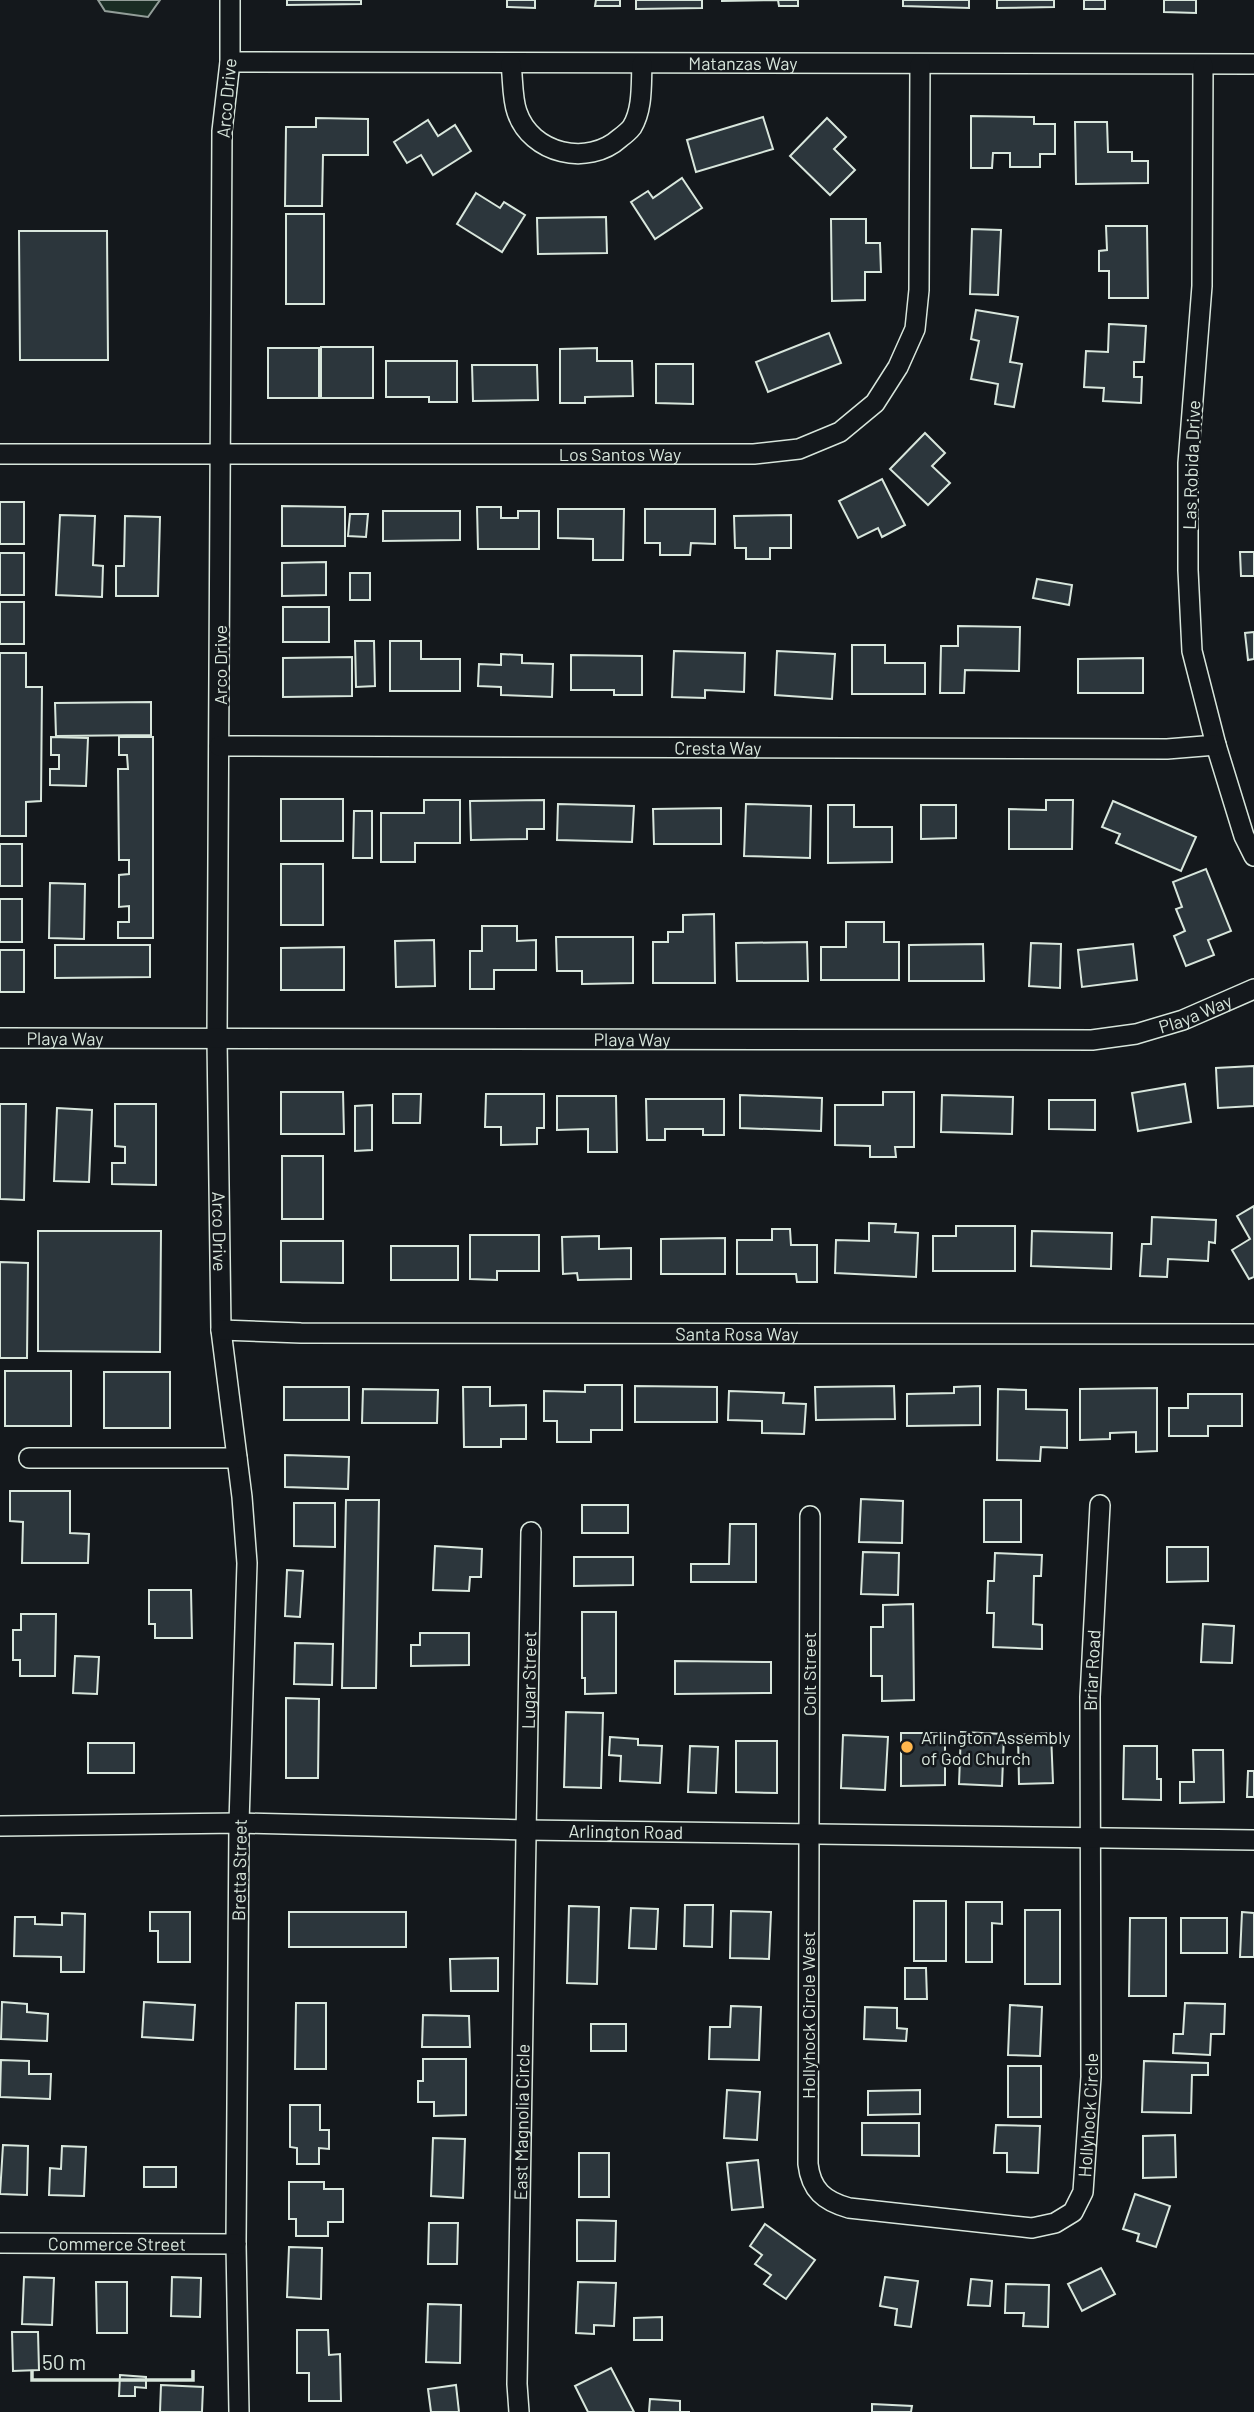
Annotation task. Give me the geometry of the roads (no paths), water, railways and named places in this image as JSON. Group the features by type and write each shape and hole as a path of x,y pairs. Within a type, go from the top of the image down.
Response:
{"street":[{"name":"Arco Drive","path":"221,1330 217,1039 222,131 230,62 230,0"},
{"name":"Matanzas Way","path":"230,62 1254,64"},
{"path":"511,64 517,113 533,139 559,152 588,153 612,146 632,128 640,104 642,64"},
{"name":"Los Santos Way","path":"0,454 754,454 799,449 840,432 875,403 898,367 915,328 919,290 920,64"},
{"name":"Las Robida Drive","path":"1203,65 1202,286 1188,463 1188,570 1192,651 1216,744 1244,836 1254,856"},
{"name":"Cresta Way","path":"219,746 1167,749 1216,744"},
{"name":"Playa Way","path":"0,1038 1093,1040 1136,1034 1183,1020 1254,989"},
{"name":"Santa Rosa Way","path":"221,1330 301,1333 1254,1334"},
{"name":"Bretta Street","path":"221,1330 247,1563 240,1823 236,2244 239,2412"},
{"path":"29,1458 237,1458"},
{"name":"Briar Road","path":"1089,1836 1090,1697 1100,1505"},
{"name":"Colt Street","path":"808,1832 810,1516"},
{"name":"Lugar Street","path":"526,1830 531,1532"},
{"name":"Arlington Road","path":"0,1826 240,1823 526,1830 1254,1840"},
{"name":"East Magnolia Circle","path":"519,2412 517,2384 526,1830"},
{"name":"Hollyhock Circle West","path":"808,1832 808,2164 810,2179 819,2194"},
{"name":"Hollyhock Circle","path":"819,2194 835,2204 849,2208 1032,2228 1055,2223 1073,2212 1083,2192 1091,2077 1089,1836"},
{"name":"Commerce Street","path":"0,2242 236,2244"}],"place":[{"name":"Arlington Assembly of God Church","path":"907,1747"}]}
